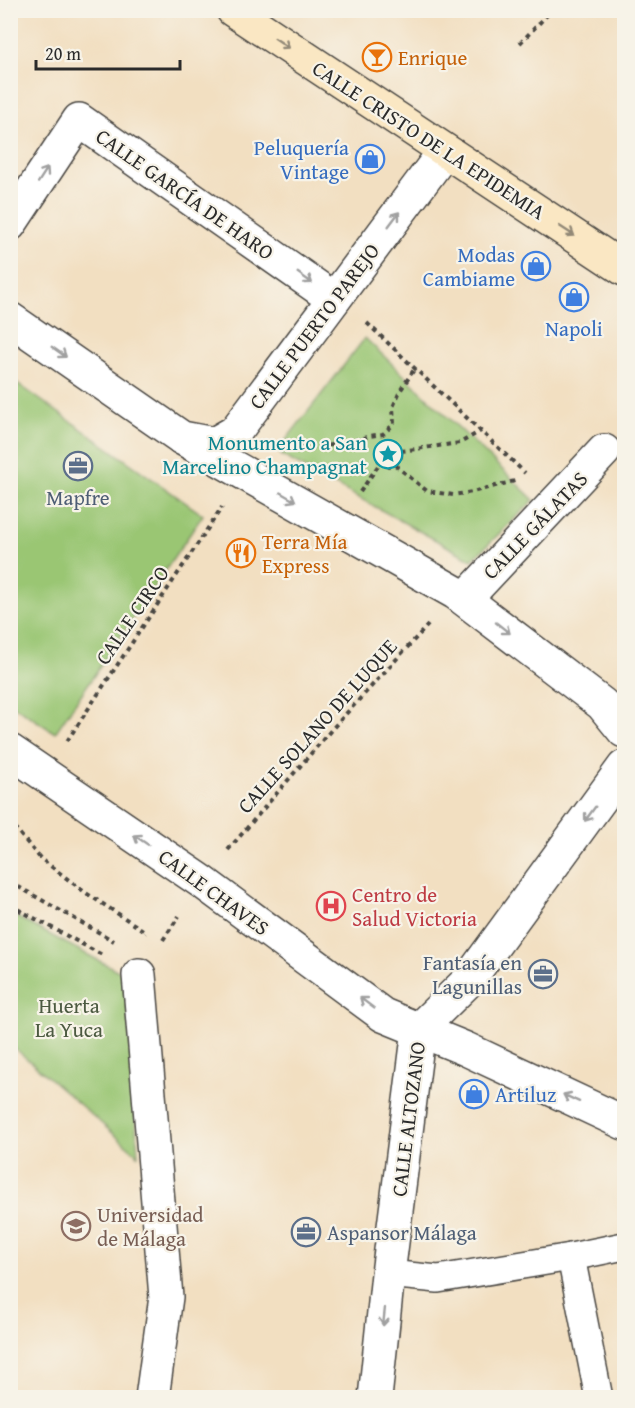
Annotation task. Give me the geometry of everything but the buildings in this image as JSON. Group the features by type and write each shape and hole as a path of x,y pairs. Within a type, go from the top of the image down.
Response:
{"main road":[{"name":"CALLE CRISTO DE LA EPIDEMIA","path":"233,10 624,269"}],"street":[{"name":"CALLE GARCÍA DE HARO","path":"10,224 79,120 334,298"},
{"name":"CALLE PUERTO PAREJO","path":"10,319 182,438 214,444 235,432 445,151"},
{"path":"182,438 460,596 602,704 624,731"},
{"name":"CALLE GÁLATAS","path":"460,596 556,503 604,452"},
{"name":"CALLE CHAVES","path":"10,751 204,883 383,1015 477,1054 624,1123"},
{"name":"CALLE ALTOZANO","path":"375,1398 419,1029 466,982 624,767"},
{"path":"140,975 166,1297 152,1398"}],"lane":[{"path":"388,1274 438,1279 624,1246"},
{"path":"571,1257 599,1398"}],"path":[{"path":"520,43 552,10"},
{"path":"362,319 556,503"},
{"path":"282,446 294,444 311,447 342,444 383,434 394,424 393,407 400,391 416,368"},
{"path":"401,451 460,442 481,431"},
{"path":"383,434 385,443"},
{"path":"391,442 397,445 401,451 400,458 395,465 388,467 380,463 376,456 378,448 385,443 391,442"},
{"path":"357,497 380,463"},
{"path":"395,465 427,491 453,495 530,478"},
{"name":"CALLE CIRCO","path":"45,774 244,472"},
{"name":"CALLE SOLANO DE LUQUE","path":"204,883 229,849 332,729 460,596"},
{"path":"14,827 40,858 86,893 146,932 139,942"},
{"path":"10,882 122,946"},
{"path":"10,905 140,975"}],"green space":[{"path":"365,338 534,500 472,560 281,455 282,445"},
{"path":"11,379 203,515 55,733 11,704"},
{"name":"Huerta La Yuca","path":"11,914 126,975 138,1155 11,1045"}],"place":[{"name":"Enrique","path":"377,57"},
{"name":"Peluquería Vintage","path":"370,159"},
{"name":"Modas Cambiame","path":"536,266"},
{"name":"Napoli","path":"574,297"},
{"name":"Monumento a San Marcelino Champagnat","path":"388,454"},
{"name":"Mapfre","path":"78,466"},
{"name":"Terra Mía Express","path":"241,553"},
{"name":"Centro de Salud Victoria","path":"331,906"},
{"name":"Fantasía en Lagunillas","path":"543,974"},
{"name":"Artiluz","path":"474,1094"},
{"name":"Universidad de Málaga","path":"76,1226"},
{"name":"Aspansor Málaga","path":"306,1232"}]}
